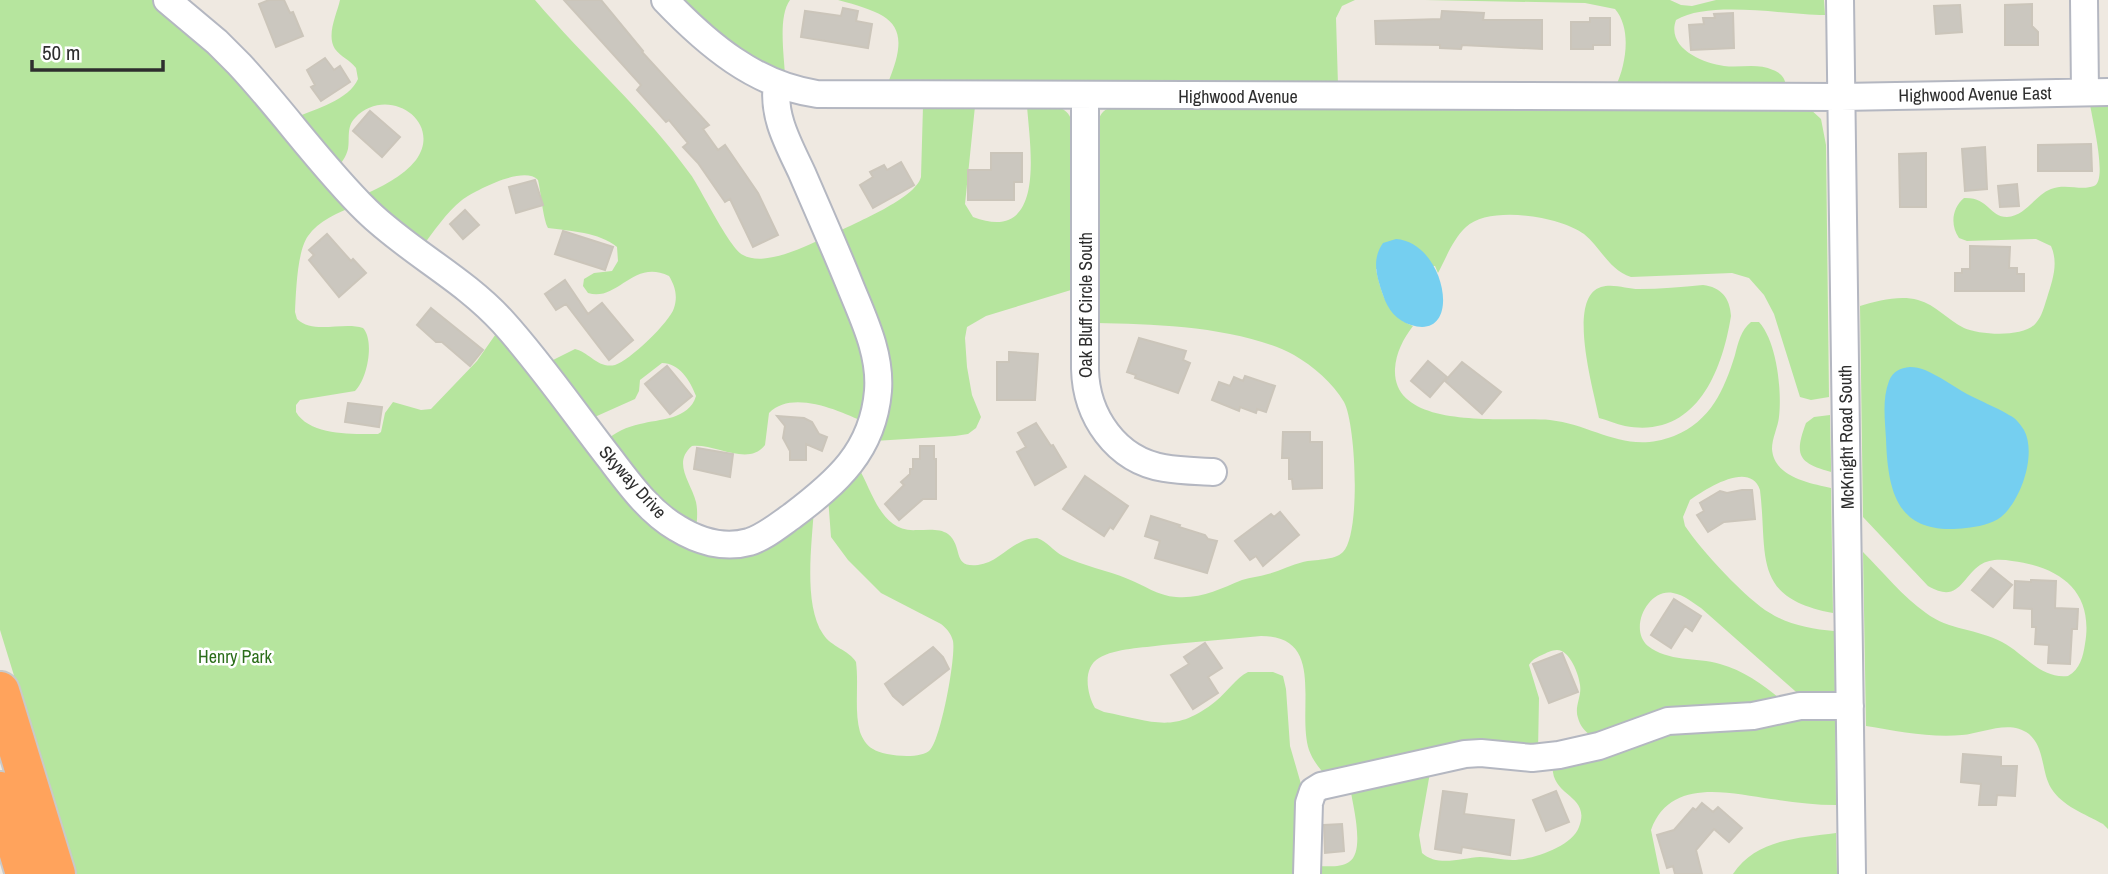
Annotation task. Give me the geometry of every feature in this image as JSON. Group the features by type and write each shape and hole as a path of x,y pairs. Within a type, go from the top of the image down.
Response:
{"highway":[{"path":"0,691 56,874"},
{"path":"0,791 25,874"}],"street":[{"name":"Skyway Drive","path":"167,0 218,42 239,64 365,209 405,243 464,285 492,310 524,347 618,470 654,511 685,533 714,543 734,544 758,538 830,486 853,461 864,443 872,424 877,396 878,374 872,341 830,235 784,133 775,103 777,84"},
{"name":"Highwood Avenue","path":"665,0 704,39 751,72 777,84 805,92 842,95 1842,97"},
{"name":"McKnight Road South","path":"1840,0 1852,874"},
{"path":"2084,0 2097,92"},
{"name":"Highwood Avenue East","path":"1842,97 2097,92"},
{"name":"Oak Bluff Circle South","path":"1085,96 1085,369 1090,404 1106,433 1119,447 1134,457 1165,469 1213,472"},
{"path":"1307,874 1308,803 1313,791 1321,786 1465,754 1532,758 1559,755 1599,746 1668,721 1753,716 1801,706 1850,705"}],"green space":[{"name":"Henry Park","path":"0,0 156,0 210,45 354,206 323,222 312,231 304,243 299,262 295,312 297,319 312,326 363,328 367,334 368,360 363,378 355,391 300,400 296,405 296,412 311,426 333,432 378,434 381,432 385,413 393,402 421,410 431,409 477,361 500,328 699,546 814,508 810,573 817,621 826,638 856,662 857,715 863,739 878,751 902,756 925,753 934,743 947,697 953,641 941,624 881,593 848,560 831,537 828,497 858,467 886,518 905,529 945,532 953,539 964,563 986,563 1021,542 1037,538 1059,554 1169,596 1202,595 1299,563 1335,557 1343,552 1349,541 1355,478 1351,432 1344,402 1322,376 1294,355 1249,338 1172,326 1097,323 1098,125 1105,110 1111,107 1809,108 1821,119 1826,145 1829,397 1811,400 1800,397 1774,314 1764,295 1749,278 1732,273 1631,277 1611,264 1584,234 1559,222 1525,216 1491,216 1477,220 1461,232 1438,273 1435,266 1376,269 1387,303 1397,316 1413,326 1401,346 1395,369 1399,389 1413,403 1433,412 1457,417 1550,420 1625,441 1656,441 1674,436 1698,422 1721,392 1740,337 1751,322 1759,322 1770,342 1779,381 1779,417 1772,449 1774,459 1794,477 1831,488 1833,613 1807,606 1788,597 1776,585 1765,554 1760,490 1755,481 1738,477 1717,484 1690,500 1683,517 1685,526 1701,547 1737,586 1760,606 1793,623 1834,631 1835,698 1803,698 1701,608 1681,595 1664,593 1649,603 1641,620 1642,639 1648,646 1664,655 1729,667 1770,690 1784,702 1591,736 1578,718 1580,689 1576,670 1566,654 1555,650 1536,658 1529,665 1539,698 1538,751 1327,777 1309,750 1302,661 1295,648 1281,639 1261,636 1138,648 1113,652 1094,662 1090,668 1088,682 1095,708 1163,723 1175,722 1201,712 1248,672 1273,672 1283,676 1290,746 1301,784 1298,874 75,874 0,630"},
{"path":"340,0 535,0 635,107 673,152 691,175 724,231 743,255 762,259 773,257 824,238 866,344 864,422 816,404 790,403 769,413 765,445 758,451 741,454 692,446 686,452 683,466 696,502 696,530 675,518 605,441 626,428 672,417 687,410 696,396 691,384 679,369 662,363 640,380 635,399 588,420 545,364 575,349 609,366 630,356 657,331 674,308 675,291 669,276 645,272 608,292 588,293 583,286 584,279 594,273 612,271 618,261 617,247 593,235 548,228 538,180 531,176 511,177 462,200 445,216 422,247 362,196 398,176 416,160 423,146 423,132 417,121 396,106 368,108 352,122 347,152 337,168 295,118 339,98 354,86 358,79 356,68 337,52 333,43 333,24"},
{"path":"681,0 790,0 783,25 785,75 742,51"},
{"path":"838,0 1355,0 1342,6 1336,18 1338,85 887,85 898,48 898,35 893,25 873,11"},
{"path":"1425,0 1670,0 1692,6 1716,0 1824,0 1825,15 1728,10 1691,14 1676,20 1676,39 1697,58 1724,66 1767,68 1780,74 1786,86 1616,86 1626,47 1624,26 1615,9 1585,3"},
{"path":"2090,104 2108,104 2108,829 2068,805 2056,794 2048,781 2038,746 2029,734 2022,730 2005,727 1962,735 1938,736 1866,726 1863,552 1909,600 1935,619 2002,642 2049,674 2068,676 2082,658 2086,626 2084,610 2079,596 2059,576 2030,564 1995,560 1980,565 1953,591 1938,591 1928,586 1863,517 1860,306 1896,298 1918,300 1931,305 1964,328 1980,332 2012,333 2030,328 2036,323 2044,308 2054,272 2051,246 2036,239 1967,241 1959,238 1956,233 1953,222 1955,212 1964,198 1979,201 2001,216 2014,216 2051,189 2094,186 2100,173"},
{"path":"923,106 975,106 965,204 973,217 997,222 1013,217 1023,205 1029,188 1031,167 1027,106 1054,106 1069,115 1072,122 1071,290 986,316 967,327 967,367 972,395 981,417 976,428 968,434 955,436 874,441 878,430 836,233 897,201 916,185 921,177"},
{"path":"1703,285 1720,291 1729,304 1731,316 1721,359 1701,397 1687,412 1670,422 1650,427 1625,426 1599,418 1585,346 1585,308 1591,295 1606,286 1639,289"},
{"path":"1830,415 1831,472 1805,461 1800,450 1806,423 1814,417"},
{"path":"1835,713 1836,805 1720,792 1686,795 1672,802 1660,813 1651,830 1660,874 1316,874 1316,866 1341,865 1354,856 1357,838 1350,786 1431,767 1419,835 1422,853 1442,861 1480,857 1521,859 1540,855 1560,846 1575,834 1579,827 1580,808 1557,783 1553,774 1553,762 1647,734"},
{"path":"1836,833 1837,874 1733,874 1743,862 1766,847 1793,839"}],"water":[{"path":"1396,239 1413,244 1427,256 1437,272 1443,306 1438,319 1428,326 1411,325 1401,320 1390,310 1383,295 1377,275 1377,256 1383,243"},
{"path":"1910,367 1930,372 2004,412 2016,419 2024,430 2029,451 2025,476 2015,500 2001,517 1975,527 1943,529 1912,518 1902,508 1890,478 1887,460 1885,402 1889,381 1895,372"}],"building":[{"path":"269,0 284,0 290,13 293,12 303,36 276,47 259,4"},
{"path":"564,0 601,0 642,52 709,125 703,129 718,150 725,145 758,193 778,235 753,247 730,199 725,202 698,163 683,147 688,143 669,120 666,122 637,90 641,85"},
{"path":"2032,4 2032,26 2038,32 2038,45 2005,45 2005,5"},
{"path":"1960,5 1962,32 1936,34 1934,6"},
{"path":"843,8 858,11 856,21 872,24 868,48 801,37 805,11 841,16"},
{"path":"1442,11 1484,13 1483,20 1542,20 1542,49 1462,45 1461,49 1440,48 1440,45 1376,44 1375,21 1441,19"},
{"path":"1733,13 1734,48 1691,50 1689,25 1704,24 1703,18 1715,18 1714,14"},
{"path":"1590,18 1610,18 1610,45 1593,45 1593,49 1571,49 1571,22 1590,22"},
{"path":"325,58 334,70 340,66 350,82 321,101 311,87 315,85 307,70"},
{"path":"370,111 400,137 382,157 353,131"},
{"path":"2091,144 2092,171 2038,171 2038,145"},
{"path":"1985,147 1987,189 1965,191 1962,149"},
{"path":"991,153 1022,153 1022,182 1014,182 1014,200 968,200 968,170 991,170"},
{"path":"1926,153 1926,207 1900,207 1899,154"},
{"path":"901,162 914,185 873,208 860,185 873,177 870,172 884,165 887,170"},
{"path":"535,180 543,205 516,213 509,187"},
{"path":"2017,184 2019,206 2000,207 1998,186"},
{"path":"465,210 479,225 463,239 450,224"},
{"path":"563,231 613,247 605,270 555,254"},
{"path":"327,234 351,261 353,259 366,273 339,297 309,260 314,255 309,250"},
{"path":"1970,246 2010,247 2009,268 2017,268 2017,274 2024,274 2024,291 1955,291 1955,273 1970,269"},
{"path":"565,280 588,314 602,303 633,340 609,360 566,304 556,310 545,294"},
{"path":"431,308 483,350 470,366 417,325"},
{"path":"1139,338 1186,351 1183,360 1190,363 1178,393 1135,378 1136,375 1127,372"},
{"path":"1009,352 1038,354 1035,400 997,400 997,362 1009,362"},
{"path":"1428,361 1447,377 1430,397 1411,381"},
{"path":"1462,362 1501,392 1482,414 1445,381"},
{"path":"667,366 692,396 670,414 645,384"},
{"path":"1245,376 1275,386 1266,412 1257,409 1256,413 1240,407 1239,411 1212,400 1219,382 1230,386 1234,377 1243,381"},
{"path":"348,403 382,407 379,427 345,422"},
{"path":"777,416 804,418 812,422 819,434 827,437 822,451 806,444 806,460 790,460 790,451 783,438 785,426"},
{"path":"1036,423 1066,467 1035,485 1017,452 1026,447 1018,433"},
{"path":"1283,432 1310,432 1310,442 1322,442 1322,488 1293,489 1292,479 1289,479 1289,458 1282,458"},
{"path":"920,446 934,446 936,499 923,499 899,520 885,504 904,485 901,482 910,474 910,469 913,469 913,459 920,459"},
{"path":"697,448 733,454 730,477 694,469"},
{"path":"1085,476 1128,506 1113,529 1110,527 1104,536 1063,509"},
{"path":"1752,490 1755,519 1724,522 1708,532 1697,515 1704,511 1700,503 1720,491 1727,493"},
{"path":"1280,512 1299,535 1263,566 1256,556 1250,560 1235,541 1271,514 1274,517"},
{"path":"1151,516 1217,541 1207,573 1155,558 1160,541 1145,536"},
{"path":"1991,568 2012,585 1993,607 1972,590"},
{"path":"2015,581 2056,581 2055,608 2078,609 2077,629 2072,629 2070,664 2048,663 2049,645 2035,644 2036,627 2032,627 2032,609 2014,608"},
{"path":"1674,599 1701,616 1692,631 1685,626 1671,648 1651,635"},
{"path":"1205,643 1222,668 1208,677 1218,693 1193,709 1171,675 1189,664 1184,657"},
{"path":"933,647 943,657 949,669 903,705 885,684"},
{"path":"1562,653 1578,692 1549,703 1533,664"},
{"path":"1963,754 2001,757 2001,766 2017,766 2015,796 1997,795 1996,805 1979,805 1981,784 1961,782"},
{"path":"1443,791 1467,794 1464,814 1514,820 1510,855 1462,847 1461,853 1435,849"},
{"path":"1556,791 1569,822 1546,831 1533,800"},
{"path":"1702,803 1713,812 1718,807 1742,828 1729,842 1714,829 1696,850 1702,874 1675,874 1673,866 1667,868 1657,835 1674,830 1693,808 1696,810"},
{"path":"1342,824 1344,851 1325,853 1324,825"}]}
